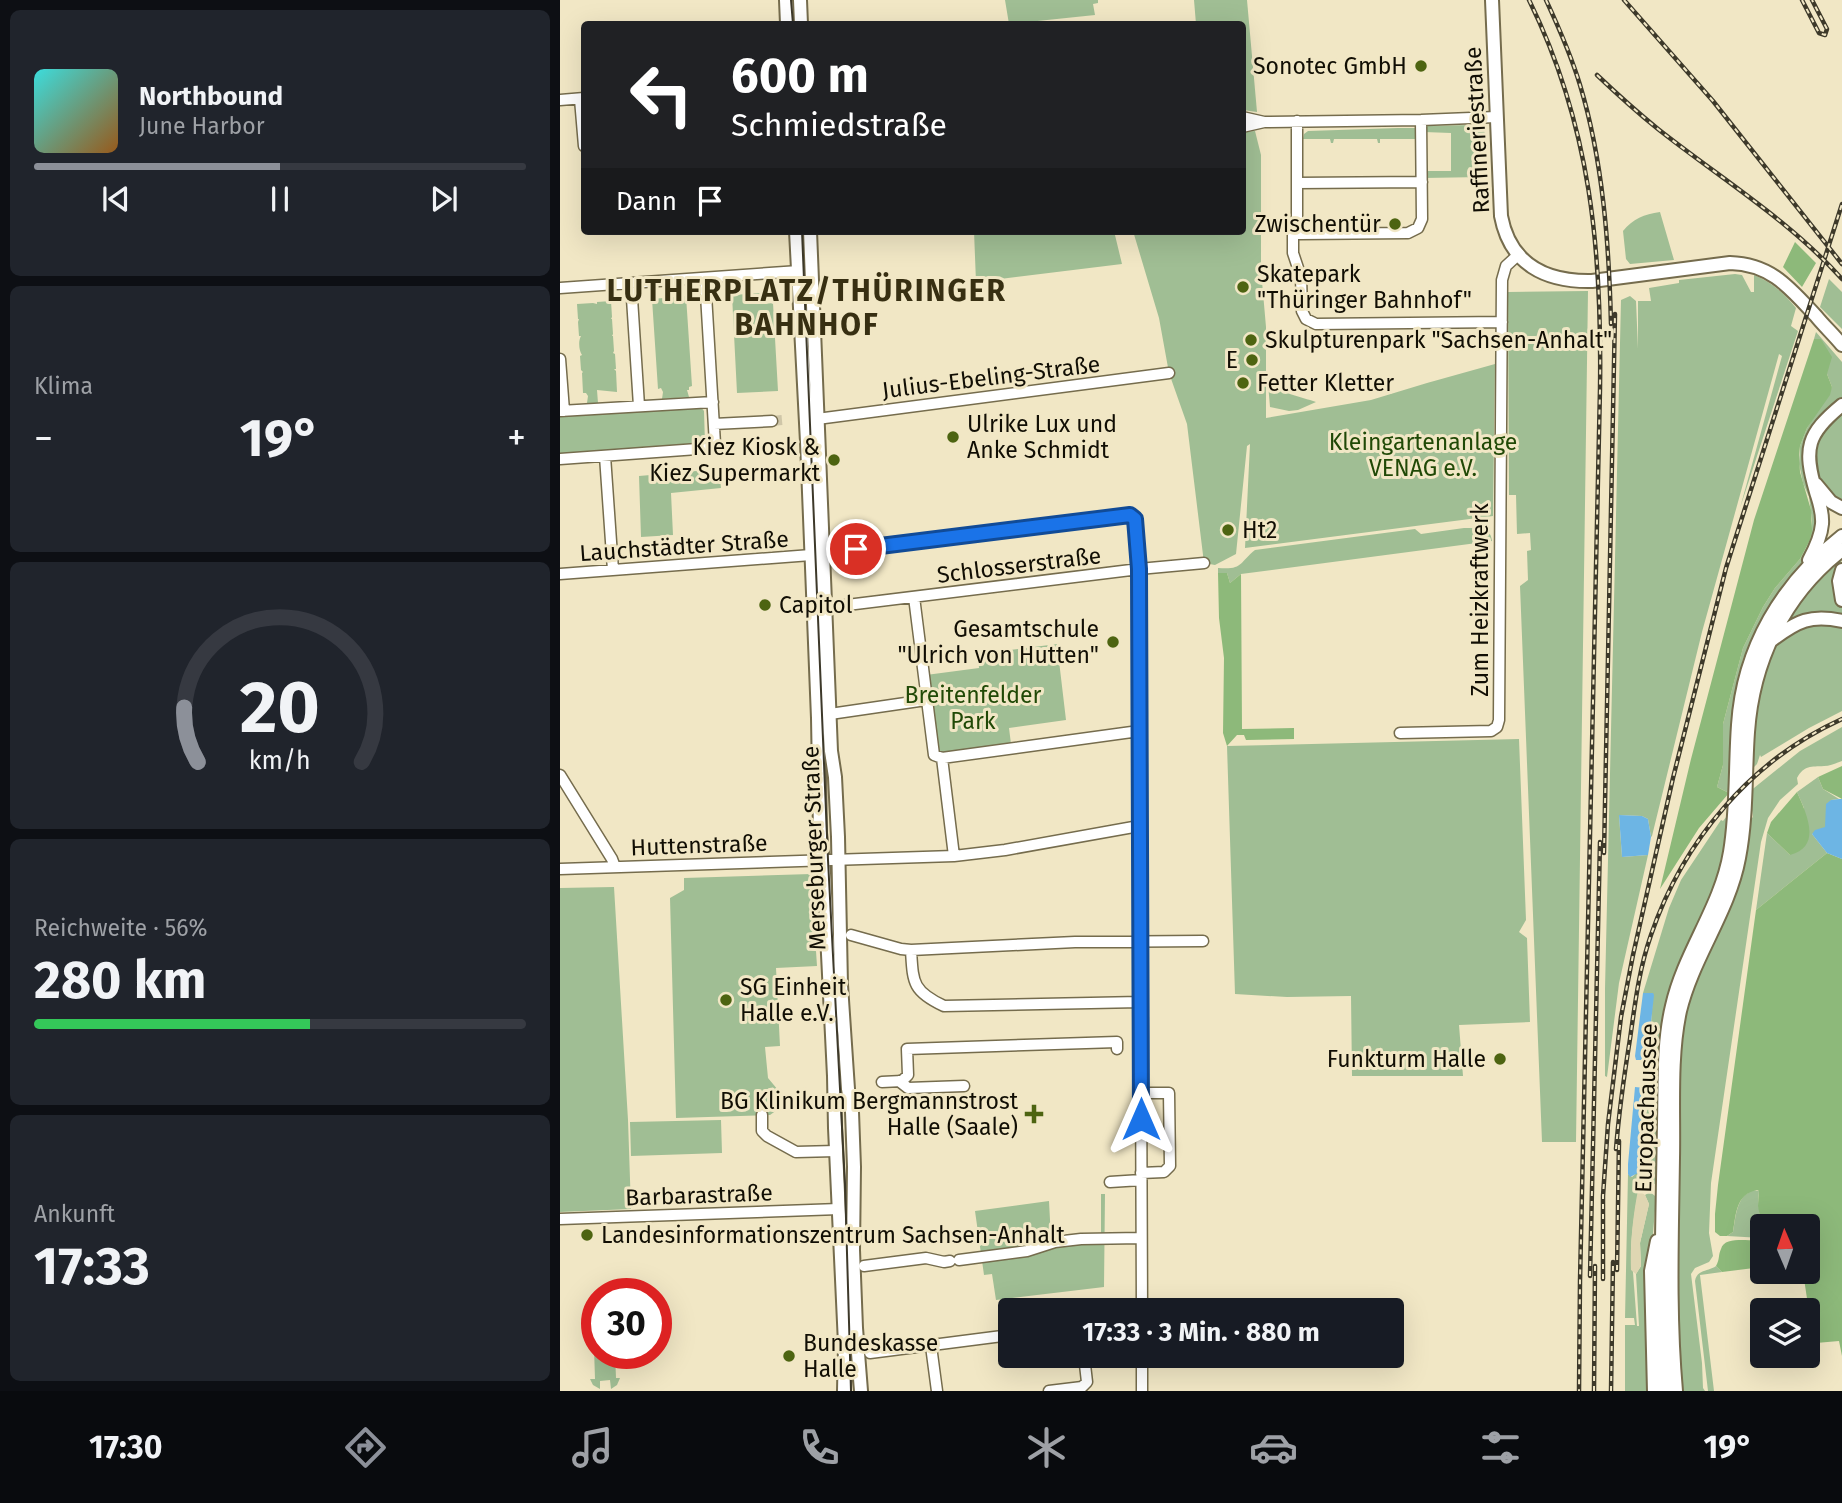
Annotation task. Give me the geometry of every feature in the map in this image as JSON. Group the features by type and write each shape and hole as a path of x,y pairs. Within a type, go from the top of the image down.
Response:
{"main road":[{"path":"786,0 788,21"},
{"path":"800,0 801,21"},
{"name":"Raffineriestraße","path":"1492,0 1501,216 1506,234 1519,254"},
{"name":"Merseburger Straße","path":"796,235 794,272 830,714 839,860 841,974 852,1115 853,1250 861,1391"},
{"name":"Merseburger Straße","path":"810,235 817,419 818,799 834,1066 845,1344 844,1391"},
{"path":"1519,254 1527,263 1546,275 1573,281 1592,281 1730,263 1753,266 1784,282 1842,345"},
{"path":"1804,570 1817,544 1822,526 1808,456 1812,439 1823,423 1842,405"},
{"path":"1812,478 1824,495 1842,508"},
{"name":"Europachaussee","path":"1666,1391 1662,1333 1665,1058 1672,1004 1685,963 1715,900 1727,867 1738,723 1749,665 1775,609 1804,570 1842,536"},
{"name":"Europachaussee","path":"1676,1391 1671,1292 1677,1027 1693,969 1724,905 1735,875 1742,842 1750,708 1757,676 1769,643 1794,599 1815,574 1842,550"},
{"path":"1842,570 1839,582 1842,600"},
{"path":"1769,643 1787,628 1803,621 1821,618 1842,621"},
{"path":"1654,1391 1651,1271 1663,1217"}],"street":[{"path":"560,100 581,99"},
{"path":"1246,126 1264,122 1496,117"},
{"path":"1246,118 1264,122"},
{"path":"1293,233 1414,232 1422,219 1421,120"},
{"path":"1297,121 1297,220 1293,233 1294,258 1301,277 1303,316 1309,322 1502,322"},
{"path":"1297,183 1422,182"},
{"name":"Zum Heizkraftwerk","path":"1400,733 1490,731 1497,727 1499,720 1503,273 1519,254"},
{"path":"560,288 794,272"},
{"path":"560,459 711,448 715,444 705,278"},
{"path":"631,283 639,406"},
{"path":"560,359 562,411 713,402"},
{"name":"Julius-Ebeling-Straße","path":"817,419 1169,373"},
{"path":"714,425 772,421"},
{"path":"606,456 613,570"},
{"name":"Lauchstädter Straße","path":"560,574 817,555 1130,515 1135,519 1139,569"},
{"name":"Schlosserstraße","path":"839,606 1204,563"},
{"path":"1139,569 1142,1298"},
{"path":"914,597 934,755 942,758 1139,731"},
{"path":"830,714 926,700"},
{"path":"942,758 954,856"},
{"path":"560,775 615,867"},
{"name":"Huttenstraße","path":"560,869 954,856 1005,850 1139,826"},
{"path":"851,935 911,950 1075,942 1203,941"},
{"path":"911,950 915,984 926,998 944,1006 1140,1002"},
{"path":"882,1082 902,1081 908,1075 906,1049 1117,1042 1117,1049"},
{"path":"899,1081 908,1088 964,1086"},
{"path":"1110,1182 1164,1172 1170,1166 1169,1093 1141,1093"},
{"path":"762,1115 762,1130 767,1136 796,1152 836,1152"},
{"name":"Barbarastraße","path":"560,1219 839,1209"},
{"path":"864,1266 926,1258 954,1261 1027,1251 1055,1241 1142,1238"},
{"path":"870,1353 998,1337"},
{"path":"931,1346 937,1391"},
{"path":"1049,1391 1086,1385 1085,1368"},
{"path":"1142,1368 1142,1391"}],"green space":[{"path":"1005,0 1098,0 1098,3 1093,4 1095,15 1008,21"},
{"path":"1194,0 1247,0 1257,112 1246,110 1246,21 1196,21"},
{"path":"1470,125 1483,128 1487,139 1484,175 1424,178 1424,171 1451,171 1451,133 1424,132 1424,126"},
{"path":"1415,128 1417,139 1380,139 1380,143 1377,139 1334,139 1331,143 1330,139 1303,139 1308,131"},
{"name":"Kleingartenanlage VENAG e.V.","path":"1255,131 1261,155 1261,270 1266,327 1266,418 1371,400 1495,364 1493,516 1245,548 1250,444 1247,446 1236,554 1215,565 1204,563 1187,424 1169,373 1159,318 1134,235 1246,235 1246,132"},
{"path":"1660,212 1674,260 1630,264 1626,259 1623,231 1639,218"},
{"path":"974,235 1115,235 1122,264 976,282"},
{"path":"1795,242 1816,263 1802,287 1783,267"},
{"path":"1742,275 1751,292 1754,292 1754,275 1783,293 1796,308 1791,326 1798,331 1740,508 1782,356 1779,354 1702,632 1652,836 1648,819 1642,816 1619,815 1622,857 1648,855 1619,983 1607,1077 1605,989 1621,300 1630,296 1636,301 1638,349 1638,301 1651,301 1649,288 1679,283 1679,280"},
{"path":"1829,279 1842,292 1842,329 1820,307"},
{"path":"1588,291 1576,1142 1542,1142 1520,586 1528,580 1527,551 1531,550 1530,533 1517,534 1516,495 1509,495 1508,292"},
{"path":"763,293 764,304 773,303 778,391 737,393 732,295"},
{"path":"686,296 692,386 687,390 689,397 662,399 663,392 661,388 658,389 652,299"},
{"path":"611,301 617,392 597,390 598,403 587,403 588,396 583,393 577,304"},
{"path":"1816,332 1842,362 1842,398 1813,427 1820,527 1806,557 1770,605 1743,659 1734,703 1729,793 1717,787 1723,765 1723,724 1743,648 1763,607 1800,559 1810,540 1812,521 1809,497 1799,464 1800,446 1807,428 1832,387 1821,339 1814,339"},
{"path":"1814,339 1821,339 1832,357 1827,374 1832,387 1830,395 1807,428 1800,446 1800,472 1811,510 1810,540 1800,559 1763,607 1743,648 1723,724 1723,765 1717,787 1729,793 1699,828 1660,889 1754,520"},
{"path":"1267,372 1274,385 1280,389 1316,402 1289,411 1270,407"},
{"path":"700,406 704,411 705,444 560,457 560,414"},
{"path":"1842,412 1842,503 1818,480 1814,450 1823,432"},
{"path":"719,469 721,488 671,493 673,535 641,537 639,476"},
{"path":"1464,528 1486,530 1492,541 1241,574 1230,583 1227,573 1218,573 1218,568 1240,565 1255,550 1415,529 1421,534"},
{"path":"1842,554 1838,596 1842,606 1842,618 1786,626 1791,609"},
{"path":"1218,573 1227,573 1230,583 1241,574 1242,729 1294,728 1294,739 1246,740 1244,735 1237,735 1227,746 1223,733 1224,658 1219,618"},
{"path":"1802,623 1842,624 1842,711 1761,757 1760,755 1757,764 1750,771 1759,702 1768,665 1781,639"},
{"name":"Breitenfelder Park","path":"1057,644 1066,720 1009,728 1011,744 935,753 926,675 979,668 978,654"},
{"path":"1842,727 1842,761 1802,771 1797,778 1798,784 1780,800 1768,818 1761,842 1711,1183 1709,1233 1713,1256 1709,1262 1695,1268 1691,1274 1705,1391 1683,1391 1676,1227 1679,1062 1686,1007 1748,822 1753,817 1749,808 1749,792 1800,751"},
{"path":"1519,739 1526,920 1519,932 1527,938 1530,1022 1459,1025 1463,1076 1352,1076 1351,996 1287,997 1235,994 1227,746"},
{"path":"1842,766 1842,799 1823,789 1818,777"},
{"path":"1818,777 1823,789 1839,799 1831,800 1826,828 1812,834 1827,853 1756,910 1767,833 1790,855 1804,808 1797,792"},
{"path":"1797,792 1807,819 1809,837 1800,851 1790,855 1767,833 1771,822"},
{"path":"1731,811 1729,838 1660,1095 1657,1111 1656,1183 1651,1186 1648,1185 1651,1153 1644,1136 1651,1067 1649,1058 1653,993 1643,993 1669,908 1681,880 1721,820"},
{"path":"1827,853 1842,859 1842,1356 1839,1341 1820,1343 1820,1298 1807,1298 1805,1284 1820,1284 1820,1214 1759,1214 1757,1190 1741,1200 1733,1232 1720,1236 1715,1232 1718,1185 1756,910"},
{"name":"SG Einheit Halle e.V.","path":"811,874 813,880 821,880 824,937 815,936 817,966 776,968 780,1046 765,1047 768,1078 788,1102 770,1115 676,1118 670,898 684,890 684,878"},
{"path":"614,887 631,1209 560,1212 560,888"},
{"path":"721,1120 722,1153 631,1156 630,1122"},
{"path":"1641,1145 1644,1155 1649,1156 1646,1178 1642,1178 1635,1212 1631,1264 1639,1326 1636,1274 1641,1266 1640,1243 1649,1204 1645,1195 1650,1192 1656,1199 1651,1256 1651,1391 1625,1391 1625,1325 1635,1325 1634,1318 1625,1318 1628,1174 1632,1177 1638,1170"},
{"path":"1759,1191 1760,1214 1750,1214 1750,1237 1727,1236 1733,1232 1740,1202 1747,1193"},
{"path":"1101,1194 1105,1194 1104,1287 996,1300 992,1274 984,1275 975,1211 1049,1201 1051,1239 1101,1235"},
{"path":"1750,1240 1750,1268 1722,1272 1716,1266 1721,1249 1726,1243"},
{"path":"1716,1266 1722,1272 1700,1275 1714,1391 1708,1391 1695,1281 1700,1273"},
{"path":"595,1369 616,1369 616,1378 620,1378 617,1385 611,1389 610,1380 600,1381 600,1389 593,1385 590,1379 595,1379"}],"sand":[{"path":"1638,1190 1645,1195 1649,1204 1640,1243 1641,1266 1636,1274 1631,1270 1631,1250"}],"water":[{"path":"1842,799 1842,859 1827,853 1812,834 1825,827 1826,804 1831,800"},
{"path":"1619,815 1642,816 1648,819 1651,837 1648,855 1622,857"},
{"path":"1643,993 1654,995 1647,1060 1636,1060 1635,1056"},
{"path":"1635,1087 1645,1088 1641,1166 1638,1173 1630,1177 1628,1164"}],"tunnel":[{"path":"772,421 783,420"}],"tram line":[{"path":"791,0 793,21"},
{"path":"802,235 828,860 845,1184 851,1391"}],"railway":[{"path":"1529,0 1567,95 1579,142 1595,238 1600,338 1579,1391"},
{"path":"1546,0 1576,74 1594,143 1609,264 1611,324"},
{"path":"1624,0 1713,101 1842,264"},
{"path":"1802,0 1819,33 1825,35 1827,29 1812,0"},
{"path":"1597,75 1658,129 1800,238 1842,279"},
{"path":"1603,1279 1603,1196 1608,1124 1621,1017 1633,955 1673,778 1726,568 1842,204"},
{"path":"1604,853 1615,314"},
{"path":"1616,1149 1643,961 1665,900 1682,867 1724,807 1750,781 1778,757 1809,736 1842,719"},
{"path":"1590,1276 1600,842"},
{"path":"1617,1270 1619,1141"},
{"path":"1611,1391 1613,1262"},
{"path":"1594,1391 1595,1266"}],"place":[{"name":"Sonotec GmbH","path":"1421,66"},
{"name":"Zwischentür","path":"1395,224"},
{"name":"Skatepark \"Thüringer Bahnhof\"","path":"1243,287"},
{"name":"Skulpturenpark \"Sachsen-Anhalt\"","path":"1251,340"},
{"name":"E","path":"1252,360"},
{"name":"Fetter Kletter","path":"1243,383"},
{"name":"Ulrike Lux und Anke Schmidt","path":"953,437"},
{"name":"Kiez Kiosk & Kiez Supermarkt","path":"834,460"},
{"name":"Ht2","path":"1228,530"},
{"name":"Capitol","path":"765,605"},
{"name":"Gesamtschule \"Ulrich von Hutten\"","path":"1113,642"},
{"name":"SG Einheit Halle e.V.","path":"726,1000"},
{"name":"Funkturm Halle","path":"1500,1059"},
{"name":"BG Klinikum Bergmannstrost Halle (Saale)","path":"1034,1114"},
{"name":"Landesinformationszentrum Sachsen-Anhalt","path":"587,1235"},
{"name":"Bundeskasse Halle","path":"789,1356"}],"district":[{"name":"LUTHERPLATZ/THÜRINGER BAHNHOF","path":"807,308"}],"route":[{"path":"856,549 1130,515 1135,519 1139,569 1141,1119"}]}
